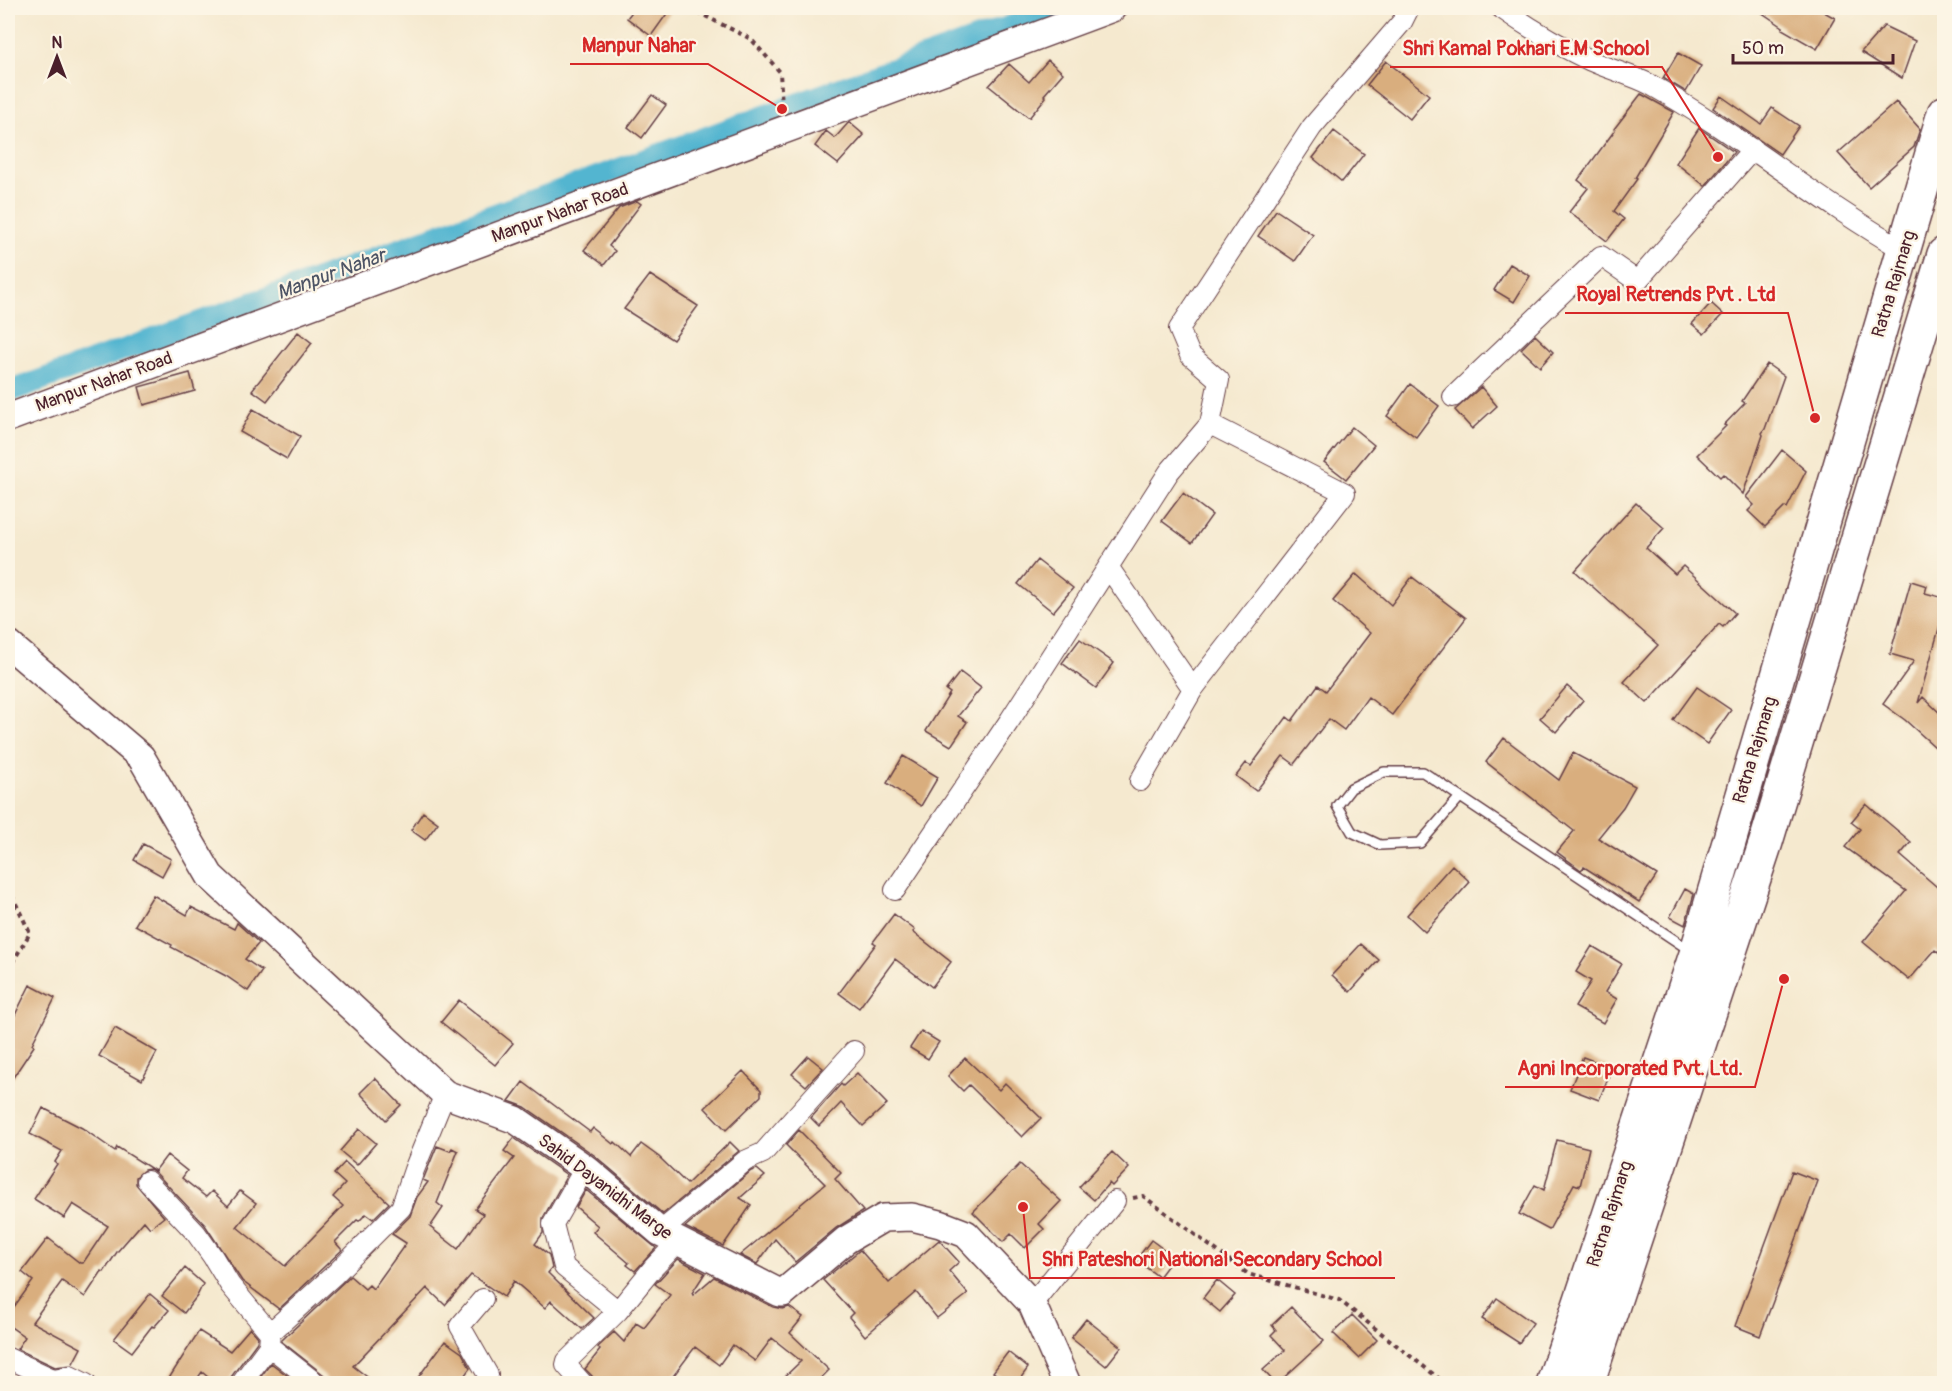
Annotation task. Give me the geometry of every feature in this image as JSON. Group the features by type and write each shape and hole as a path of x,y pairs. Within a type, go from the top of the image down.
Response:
{"highway":[{"name":"Ratna Rajmarg","path":"1553,1383 1696,954 1944,113"},
{"name":"Ratna Rajmarg","path":"1587,1383 1766,842 1944,254"}],"street":[{"name":"Manpur Nahar Road","path":"8,418 1112,8"},
{"path":"895,890 1010,720 1169,472 1210,424 1219,380 1190,354 1179,329 1312,127 1402,22 1409,8"},
{"path":"1500,8 1526,26 1592,61 1649,84 1753,149 1834,207 1904,250"},
{"path":"1452,398 1601,256 1637,281 1753,149"},
{"path":"1140,781 1193,689 1345,493 1210,424"},
{"path":"1109,568 1193,689"},
{"name":"Sahid Dayanidhi Marge","path":"8,644 141,758 210,876 445,1094 516,1120 585,1168 669,1237 780,1293 783,1293 846,1240 884,1218 912,1217 966,1233 1032,1304 1066,1383"},
{"path":"583,1383 566,1365 567,1361 618,1311 653,1268 669,1237 745,1161 763,1153 854,1051"},
{"path":"241,1383 269,1339 401,1208 445,1094"},
{"path":"585,1168 552,1224 564,1266 618,1311"},
{"path":"147,1181 196,1233 269,1339 317,1383"},
{"path":"1032,1304 1115,1201"},
{"path":"483,1299 460,1326 489,1381"},
{"path":"8,1358 53,1379 70,1376 86,1383"}],"lane":[{"path":"1460,797 1420,843 1380,845 1352,832 1337,806 1351,788 1384,772 1423,772 1696,954"}],"path":[{"path":"689,8 751,39 780,72 787,129"},
{"path":"8,887 30,933 8,970"},
{"path":"1115,1201 1143,1196 1248,1274 1339,1300 1446,1383"}],"building":[{"path":"635,8 671,8 651,36 627,18"},
{"path":"1755,8 1817,8 1835,18 1817,49 1782,29 1783,27"},
{"path":"1884,26 1915,41 1902,78 1861,52"},
{"path":"1678,53 1701,66 1686,92 1663,78"},
{"path":"1048,60 1063,73 1044,95 1046,97 1029,118 989,86 1009,64 1029,82"},
{"path":"1386,61 1429,95 1410,119 1367,85"},
{"path":"1641,94 1674,112 1635,178 1637,179 1614,211 1624,219 1607,241 1569,212 1588,188 1578,180"},
{"path":"652,95 666,105 642,138 628,127"},
{"path":"1721,96 1761,124 1772,108 1799,126 1780,154 1713,108"},
{"path":"1896,102 1920,129 1914,147 1869,187 1838,153"},
{"path":"849,122 864,135 838,164 815,146 826,131 835,138"},
{"path":"1699,128 1734,152 1705,186 1676,163"},
{"path":"1334,131 1364,154 1342,182 1313,158"},
{"path":"637,201 641,204 609,246 615,251 604,265 584,250 619,208"},
{"path":"1276,210 1313,235 1295,261 1258,236"},
{"path":"1510,264 1530,276 1514,302 1494,290"},
{"path":"650,275 698,306 673,340 624,309"},
{"path":"1711,303 1723,314 1704,334 1692,324"},
{"path":"298,332 312,343 267,401 252,390"},
{"path":"1535,335 1553,352 1540,367 1521,349"},
{"path":"1767,364 1784,376 1762,433 1743,494 1723,474 1720,477 1697,455 1745,403 1742,401"},
{"path":"190,373 195,391 144,405 139,387"},
{"path":"1410,384 1439,406 1416,437 1387,416"},
{"path":"1481,387 1497,406 1472,429 1455,410"},
{"path":"253,409 300,436 287,459 240,432"},
{"path":"1352,427 1374,445 1346,479 1324,462"},
{"path":"1782,450 1806,471 1787,508 1785,507 1765,527 1748,511 1754,505 1746,497"},
{"path":"1183,493 1212,515 1192,543 1162,521"},
{"path":"1636,503 1664,528 1646,548 1675,574 1683,566 1735,613 1723,627 1719,624 1647,703 1624,682 1658,645 1575,571"},
{"path":"1037,560 1073,588 1053,612 1018,584"},
{"path":"1356,574 1391,605 1412,577 1466,618 1392,715 1368,697 1344,730 1329,719 1294,764 1283,756 1256,791 1236,776 1246,763 1251,766 1287,717 1292,721 1318,685 1326,691 1370,633 1333,601"},
{"path":"1911,581 1927,586 1925,593 1944,598 1944,611 1918,703 1923,697 1944,717 1944,755 1905,720 1883,704 1914,661 1890,654"},
{"path":"1080,639 1114,663 1096,688 1062,663"},
{"path":"960,672 981,688 958,716 967,722 951,746 926,731 950,693 946,690"},
{"path":"1567,686 1583,700 1556,732 1540,718"},
{"path":"1697,687 1731,710 1707,744 1673,720"},
{"path":"1504,738 1559,780 1573,753 1635,786 1623,807 1598,838 1657,875 1639,902 1584,867 1581,870 1557,852 1574,831 1486,762"},
{"path":"903,756 938,777 921,806 887,783"},
{"path":"1866,804 1911,842 1900,855 1944,893 1944,958 1935,950 1909,980 1863,942 1906,891 1845,847 1860,829 1851,822"},
{"path":"423,812 438,823 425,840 411,830"},
{"path":"143,844 171,859 162,876 134,860"},
{"path":"1452,865 1470,882 1425,932 1407,915"},
{"path":"1685,889 1694,894 1685,925 1670,917"},
{"path":"153,895 187,915 191,907 234,929 237,923 259,943 245,959 262,971 248,991 226,976 135,925"},
{"path":"894,914 951,962 932,987 895,959 859,1008 839,993 876,944 873,942"},
{"path":"1361,944 1379,960 1350,992 1332,975"},
{"path":"1592,946 1622,964 1605,992 1617,999 1603,1023 1575,1007 1591,981 1576,972"},
{"path":"30,985 55,998 32,1044 34,1046 8,1085 8,1029"},
{"path":"459,1000 513,1043 495,1065 441,1022"},
{"path":"115,1028 157,1052 142,1080 99,1056"},
{"path":"921,1031 939,1042 928,1059 910,1048"},
{"path":"808,1056 823,1068 806,1086 792,1074"},
{"path":"1583,1057 1612,1068 1599,1100 1570,1089"},
{"path":"965,1058 999,1090 1005,1083 1041,1118 1022,1137 969,1085 963,1091 948,1076"},
{"path":"743,1071 761,1090 761,1096 726,1130 705,1108"},
{"path":"857,1073 887,1104 863,1126 841,1103 819,1126 811,1118 841,1084 843,1086"},
{"path":"375,1078 401,1105 386,1120 360,1093"},
{"path":"523,1082 590,1132 593,1128 613,1144 615,1142 631,1157 641,1144 659,1157 687,1184 730,1142 739,1151 663,1214 594,1155 525,1107 509,1101"},
{"path":"43,1108 82,1128 115,1151 117,1147 155,1171 167,1155 187,1171 182,1178 206,1197 212,1191 228,1206 240,1191 256,1203 237,1227 285,1266 343,1206 333,1197 345,1184 334,1174 345,1162 389,1203 373,1219 366,1214 359,1221 357,1220 335,1242 342,1250 279,1309 242,1281 205,1225 156,1173 150,1169 144,1170 136,1177 136,1184 164,1217 150,1228 144,1221 117,1252 104,1272 102,1271 85,1297 62,1281 32,1322 81,1348 72,1365 55,1367 17,1349 25,1337 8,1325 8,1309 11,1311 33,1281 22,1272 48,1238 83,1263 108,1226 73,1204 64,1218 34,1199 57,1164 55,1162 62,1151 30,1134"},
{"path":"359,1129 376,1143 357,1165 340,1151"},
{"path":"799,1130 841,1173 835,1179 863,1211 836,1228 795,1262 775,1239 757,1264 740,1255 825,1184 786,1145"},
{"path":"514,1138 567,1175 543,1218 543,1233 535,1244 549,1255 552,1268 548,1273 594,1318 582,1329 551,1301 545,1308 514,1281 504,1297 471,1275 445,1305 427,1288 353,1366 375,1383 329,1383 324,1375 281,1341 350,1276 365,1289 369,1285 373,1289 406,1243 392,1234 410,1216 417,1197 428,1182 423,1180 437,1146 450,1151 452,1148 458,1151 437,1203 443,1208 430,1227 458,1249 483,1214 475,1209 514,1158 504,1151"},
{"path":"1557,1140 1589,1148 1580,1186 1574,1184 1549,1230 1519,1214 1535,1185 1544,1190"},
{"path":"1112,1152 1129,1168 1112,1186 1109,1183 1094,1200 1079,1187"},
{"path":"1020,1164 1061,1201 1039,1224 1044,1229 1025,1248 1011,1234 1003,1242 973,1212"},
{"path":"757,1169 765,1176 740,1198 751,1205 723,1246 685,1227 751,1171"},
{"path":"1792,1171 1818,1181 1760,1336 1735,1326"},
{"path":"586,1190 656,1248 635,1271 593,1232 598,1226 576,1207"},
{"path":"939,1240 959,1262 949,1271 968,1294 937,1318 916,1292 865,1336 849,1317 853,1313 823,1280 860,1250 889,1283"},
{"path":"1151,1240 1174,1257 1159,1277 1136,1260"},
{"path":"678,1259 705,1273 692,1293 693,1295 714,1277 773,1307 783,1309 789,1307 803,1317 790,1333 829,1370 816,1383 778,1383 801,1361 772,1338 755,1361 733,1345 719,1365 695,1347 668,1383 595,1383 585,1369 600,1350 598,1347 614,1332 624,1342 636,1323 644,1328 670,1295 655,1284"},
{"path":"185,1268 203,1284 184,1313 162,1296"},
{"path":"1217,1280 1235,1295 1220,1312 1203,1298"},
{"path":"150,1294 169,1310 154,1327 152,1326 132,1352 114,1339"},
{"path":"1497,1298 1533,1323 1519,1343 1482,1319"},
{"path":"1291,1307 1324,1341 1278,1383 1275,1383 1263,1370 1285,1350 1271,1335 1276,1330 1272,1325"},
{"path":"1352,1315 1377,1340 1359,1358 1333,1333"},
{"path":"1086,1319 1121,1347 1106,1366 1071,1338"},
{"path":"250,1328 258,1337 257,1342 229,1383 215,1383 202,1372 194,1383 166,1383 199,1331 230,1351"},
{"path":"445,1341 462,1353 470,1368 459,1383 414,1383"},
{"path":"1008,1352 1028,1368 1017,1383 1009,1383 993,1372"},
{"path":"271,1363 297,1383 256,1383"}],"waterway":[{"name":"Manpur Nahar","path":"8,392 1060,8"}],"place":[{"name":"Manpur Nahar","path":"782,109"},
{"name":"Shri Kamal Pokhari E.M School","path":"1718,157"},
{"name":"Royal Retrends Pvt . Ltd","path":"1815,418"},
{"name":"Agni Incorporated Pvt. Ltd.","path":"1784,979"},
{"name":"Shri Pateshori National Secondary School","path":"1023,1207"}]}
